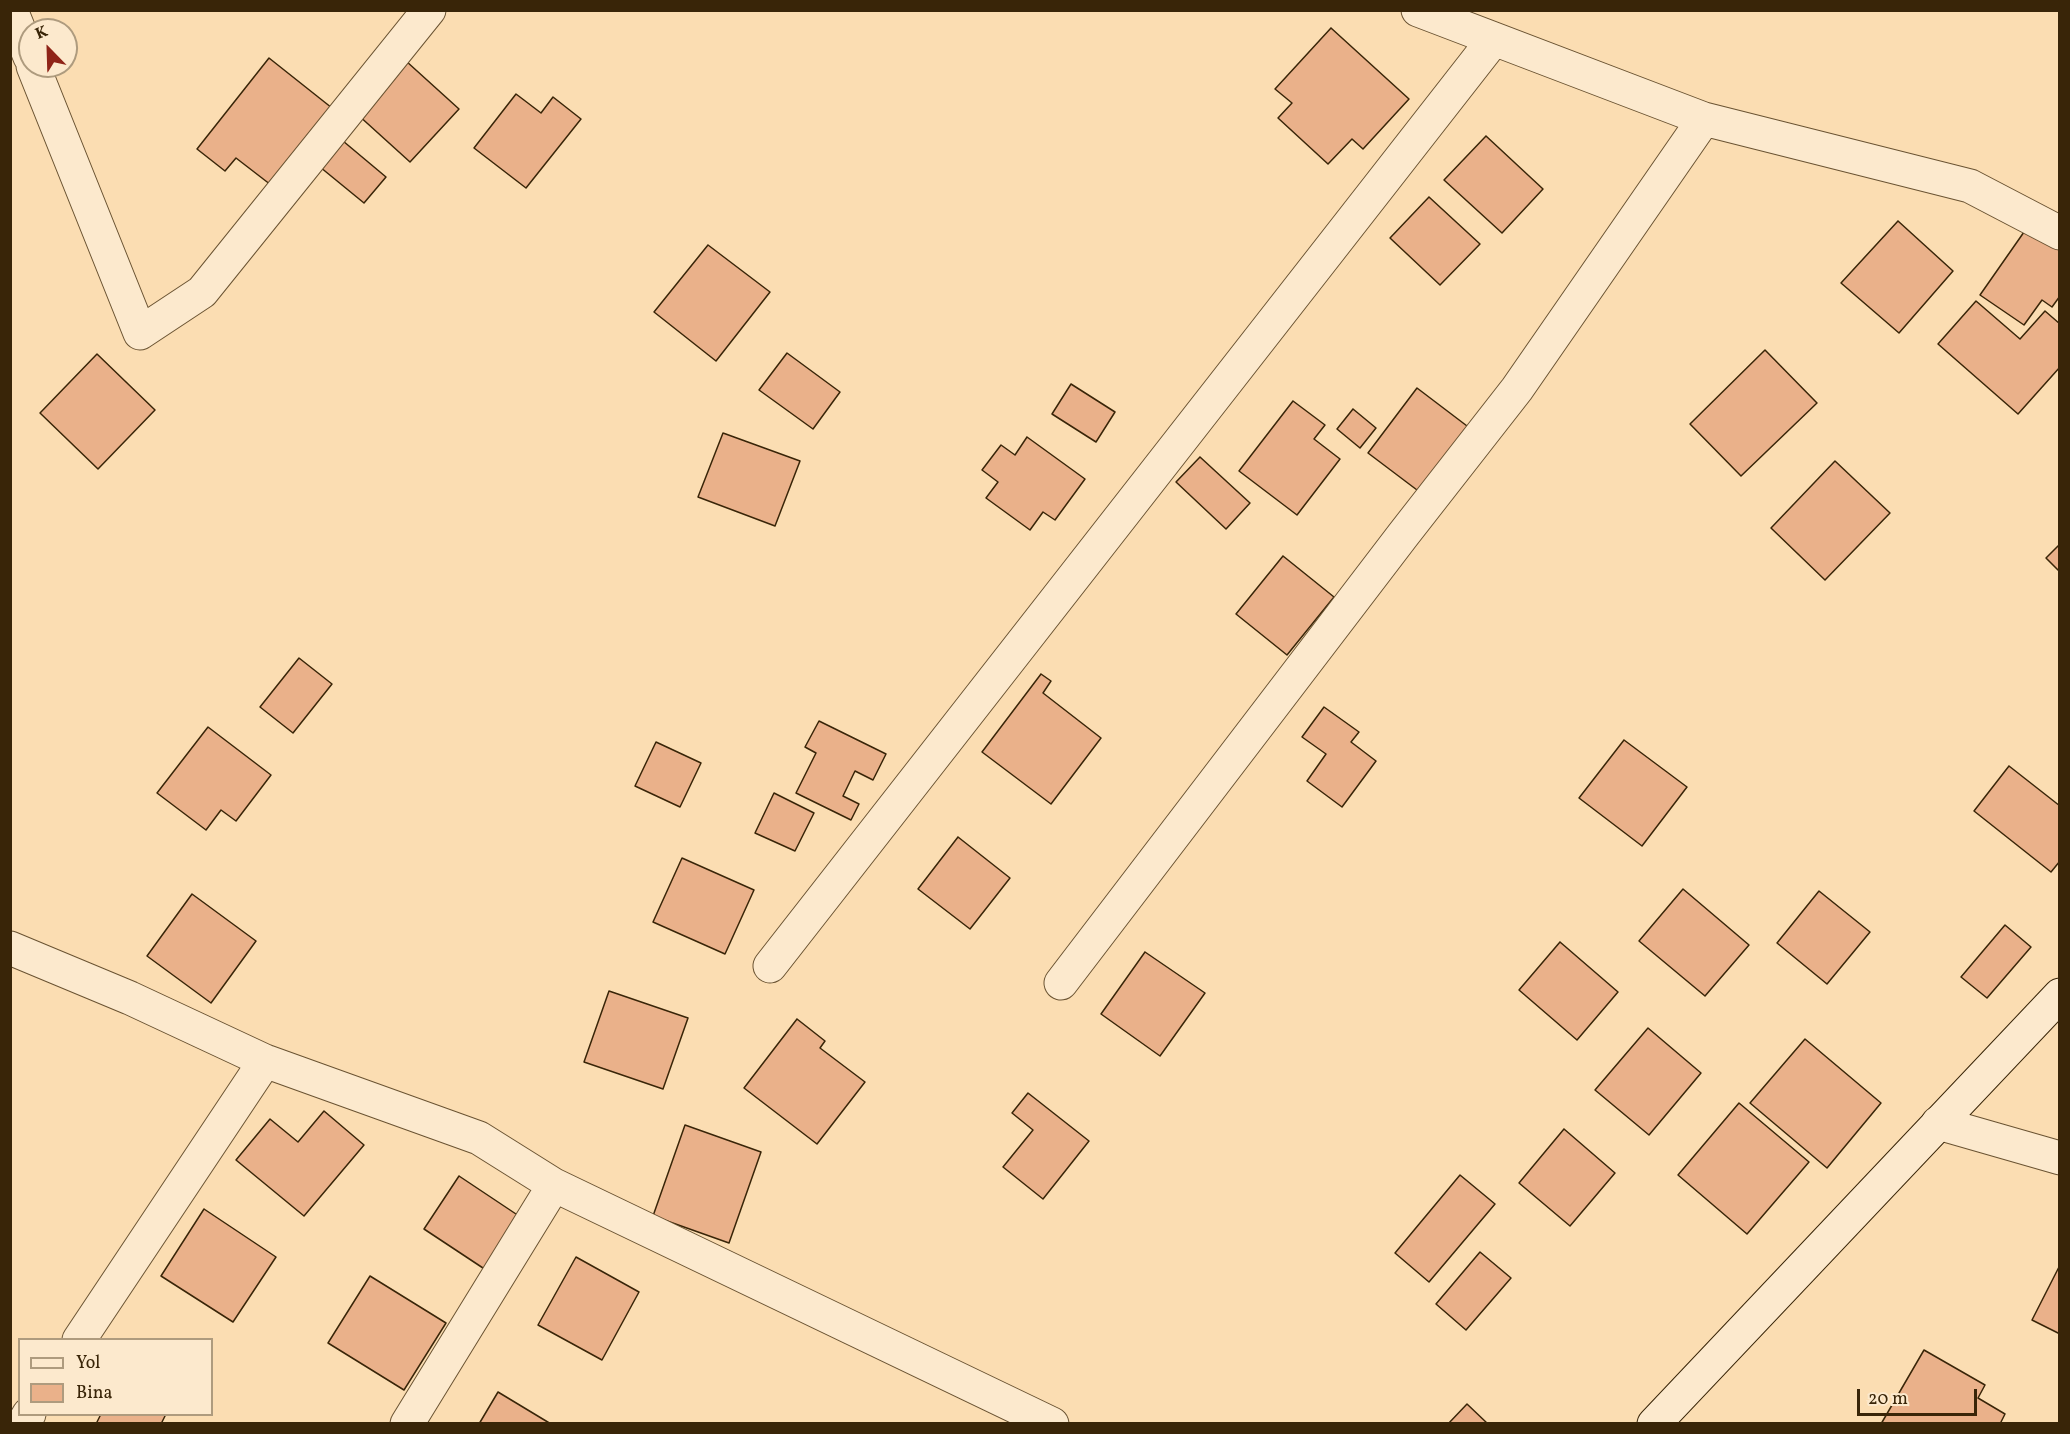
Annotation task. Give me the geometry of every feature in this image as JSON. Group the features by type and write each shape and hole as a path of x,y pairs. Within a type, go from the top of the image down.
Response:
{"street":[{"path":"11,10 18,27"},
{"path":"38,78 140,333 202,292 429,10"},
{"path":"1418,10 1704,119 1970,186 2060,233"},
{"path":"770,966 1494,39"},
{"path":"1061,983 1517,389 1704,119"},
{"path":"10,948 130,998 264,1061 479,1138 554,1185 1052,1424"},
{"path":"1654,1424 2060,995"},
{"path":"80,1338 264,1061"},
{"path":"1938,1123 2060,1158"},
{"path":"407,1424 554,1185"}],"building":[{"path":"1331,28 1409,99 1363,149 1352,139 1328,164 1278,118 1292,103 1275,89"},
{"path":"269,58 332,108 271,185 236,158 225,171 197,149"},
{"path":"406,61 459,109 410,162 357,114"},
{"path":"516,94 541,113 553,97 581,119 526,188 474,148"},
{"path":"1486,136 1543,189 1502,233 1444,180"},
{"path":"343,141 386,177 364,203 320,167"},
{"path":"1429,197 1480,244 1440,285 1390,238"},
{"path":"1898,221 1953,271 1899,333 1841,283"},
{"path":"2031,222 2060,242 2060,296 2052,307 2042,300 2024,325 1980,295"},
{"path":"708,245 770,292 716,361 654,312"},
{"path":"1976,301 2020,339 2045,311 2060,324 2060,367 2018,414 1938,344"},
{"path":"1765,350 1817,403 1741,476 1690,424"},
{"path":"787,353 840,392 813,429 759,390"},
{"path":"97,354 155,410 98,469 40,413"},
{"path":"1071,384 1115,412 1096,442 1052,414"},
{"path":"1417,388 1471,429 1421,493 1368,453"},
{"path":"1293,401 1325,425 1314,439 1340,459 1297,515 1239,471"},
{"path":"1353,409 1376,428 1360,448 1337,429"},
{"path":"723,433 800,461 775,526 698,497"},
{"path":"1027,437 1085,479 1055,520 1043,512 1030,530 986,498 998,482 982,470 1001,445 1015,455"},
{"path":"1200,457 1250,503 1226,529 1176,482"},
{"path":"1835,461 1890,513 1825,580 1771,528"},
{"path":"2060,544 2060,572 2046,558"},
{"path":"1283,556 1334,597 1287,655 1236,614"},
{"path":"299,658 332,684 293,733 260,707"},
{"path":"1041,674 1051,681 1043,693 1101,738 1051,804 982,752"},
{"path":"1324,707 1359,732 1351,742 1376,761 1342,807 1307,781 1326,754 1302,737"},
{"path":"819,721 886,754 873,780 855,771 843,796 859,804 851,820 796,793 816,753 805,747"},
{"path":"208,727 271,775 236,821 221,810 206,830 157,793"},
{"path":"1624,740 1687,787 1642,846 1579,798"},
{"path":"656,742 701,763 680,807 635,786"},
{"path":"2009,766 2060,806 2060,861 2051,872 1974,811"},
{"path":"774,793 814,813 795,851 755,833"},
{"path":"958,837 1010,878 970,929 918,889"},
{"path":"682,858 754,890 725,954 653,922"},
{"path":"1683,889 1749,945 1705,996 1639,941"},
{"path":"1819,891 1870,932 1827,984 1777,943"},
{"path":"192,894 256,941 211,1003 147,956"},
{"path":"2005,925 2031,947 1987,998 1961,977"},
{"path":"1560,942 1618,992 1577,1040 1519,990"},
{"path":"1145,952 1205,993 1160,1056 1101,1014"},
{"path":"609,991 688,1018 663,1089 584,1062"},
{"path":"797,1019 825,1041 820,1048 865,1082 817,1144 744,1088"},
{"path":"1648,1028 1701,1073 1649,1135 1595,1090"},
{"path":"1805,1039 1881,1103 1827,1168 1750,1103"},
{"path":"1028,1093 1089,1141 1043,1199 1003,1167 1033,1130 1012,1113"},
{"path":"1739,1103 1809,1162 1747,1234 1678,1175"},
{"path":"324,1111 364,1145 304,1216 236,1160 270,1119 298,1142"},
{"path":"685,1125 761,1152 729,1243 653,1216"},
{"path":"1564,1129 1615,1173 1570,1226 1519,1183"},
{"path":"1460,1175 1495,1204 1429,1282 1395,1253"},
{"path":"459,1176 522,1218 486,1270 424,1229"},
{"path":"204,1209 276,1257 233,1322 161,1276"},
{"path":"1480,1252 1511,1278 1466,1330 1436,1304"},
{"path":"576,1257 639,1292 602,1360 538,1325"},
{"path":"2060,1265 2060,1334 2032,1320"},
{"path":"370,1276 446,1323 404,1390 328,1343"},
{"path":"1924,1350 1985,1385 1978,1398 2005,1414 2000,1424 1881,1424"},
{"path":"498,1392 551,1424 479,1424"},
{"path":"1467,1404 1488,1424 1448,1424"},
{"path":"100,1416 165,1416 161,1424 96,1424"}]}
